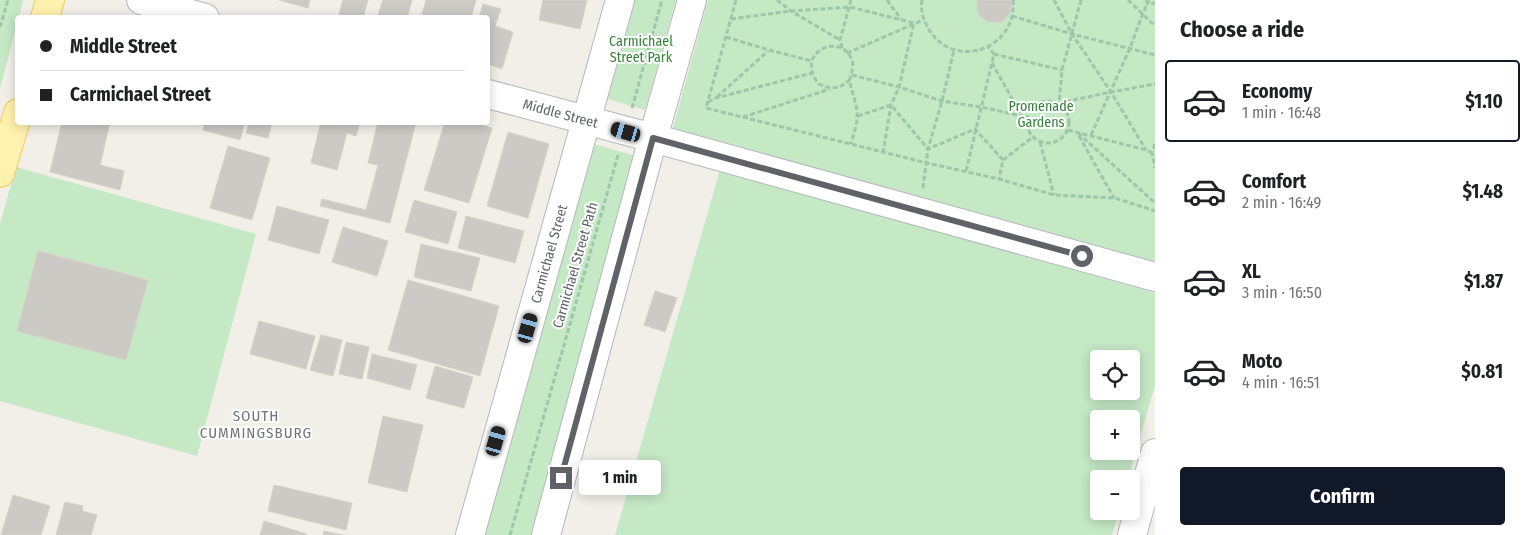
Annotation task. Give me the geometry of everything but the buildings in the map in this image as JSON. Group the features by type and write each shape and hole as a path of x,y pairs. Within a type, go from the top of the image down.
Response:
{"main road":[{"path":"46,15 50,0"},
{"path":"0,173 15,123"}],"street":[{"path":"141,0 195,15"},
{"name":"Carmichael Street","path":"470,535 620,0"},
{"path":"546,535 692,0"},
{"name":"Middle Street","path":"490,95 1155,277"},
{"path":"1132,535 1155,453"}],"path":[{"path":"0,27 8,0"},
{"name":"Carmichael Street Path","path":"510,535 662,0"},
{"path":"736,0 706,108 966,171 1054,195 1115,198 1155,211"},
{"path":"777,0 791,11 840,40"},
{"path":"851,0 840,40 842,48 853,63 851,77 858,116 851,144"},
{"path":"887,0 901,19"},
{"path":"922,0 924,20 930,33 941,44 954,50 966,52 978,51 999,39 1007,29 1012,16 1013,0"},
{"path":"1054,0 1072,34 1111,92 1146,150"},
{"path":"1059,103 1062,70 1081,0"},
{"path":"1128,0 1155,26"},
{"path":"1091,135 1130,48 1148,1 1155,3"},
{"path":"731,19 791,11 850,7 914,23"},
{"path":"1012,16 1072,34 1155,55"},
{"path":"847,53 924,20"},
{"path":"883,152 891,105 899,87 914,23"},
{"path":"726,37 812,61"},
{"path":"832,88 819,84 812,73 812,61 818,51 824,48 830,46 842,48"},
{"path":"988,47 994,54 1062,70"},
{"path":"716,98 769,50"},
{"path":"927,163 928,149 942,102 954,50"},
{"path":"966,171 994,54"},
{"path":"992,63 1027,122 1033,136 1040,141 1046,143 1059,140 1068,130 1070,118 1064,107 1052,100 1038,103 1032,108 1027,122"},
{"path":"708,102 716,98 812,73"},
{"path":"851,77 899,87 942,102 981,107 1022,116"},
{"path":"742,117 845,84 851,77"},
{"path":"1059,103 1155,84"},
{"path":"858,116 891,105"},
{"path":"891,105 928,149"},
{"path":"928,149 975,129"},
{"path":"975,129 1003,160"},
{"path":"1068,130 1152,153"},
{"path":"1078,133 1115,198"},
{"path":"1078,133 1155,203"},
{"path":"999,180 1003,160 1033,136"},
{"path":"1040,141 1054,195"},
{"path":"1155,144 1152,153 1155,168"}],"green space":[{"path":"0,0 23,0 19,15 15,15 15,32 0,89"},
{"name":"Carmichael Street Park","path":"633,0 676,0 645,110 605,98"},
{"name":"Promenade Gardens","path":"708,0 1155,0 1155,262 672,132"},
{"path":"590,143 639,157 533,535 481,535"},
{"path":"16,167 256,234 197,456 0,401 0,224","holes":["38,251 148,280 126,359 17,331"]},
{"path":"720,170 1155,293 1155,385 1140,437 1140,410 1090,410 1090,460 1133,460 1131,470 1090,470 1090,520 1116,520 1112,535 615,535"}],"district":[{"name":"SOUTH CUMMINGSBURG","path":"256,424"}],"route":[{"path":"561,478 653,138 1082,256"}]}
